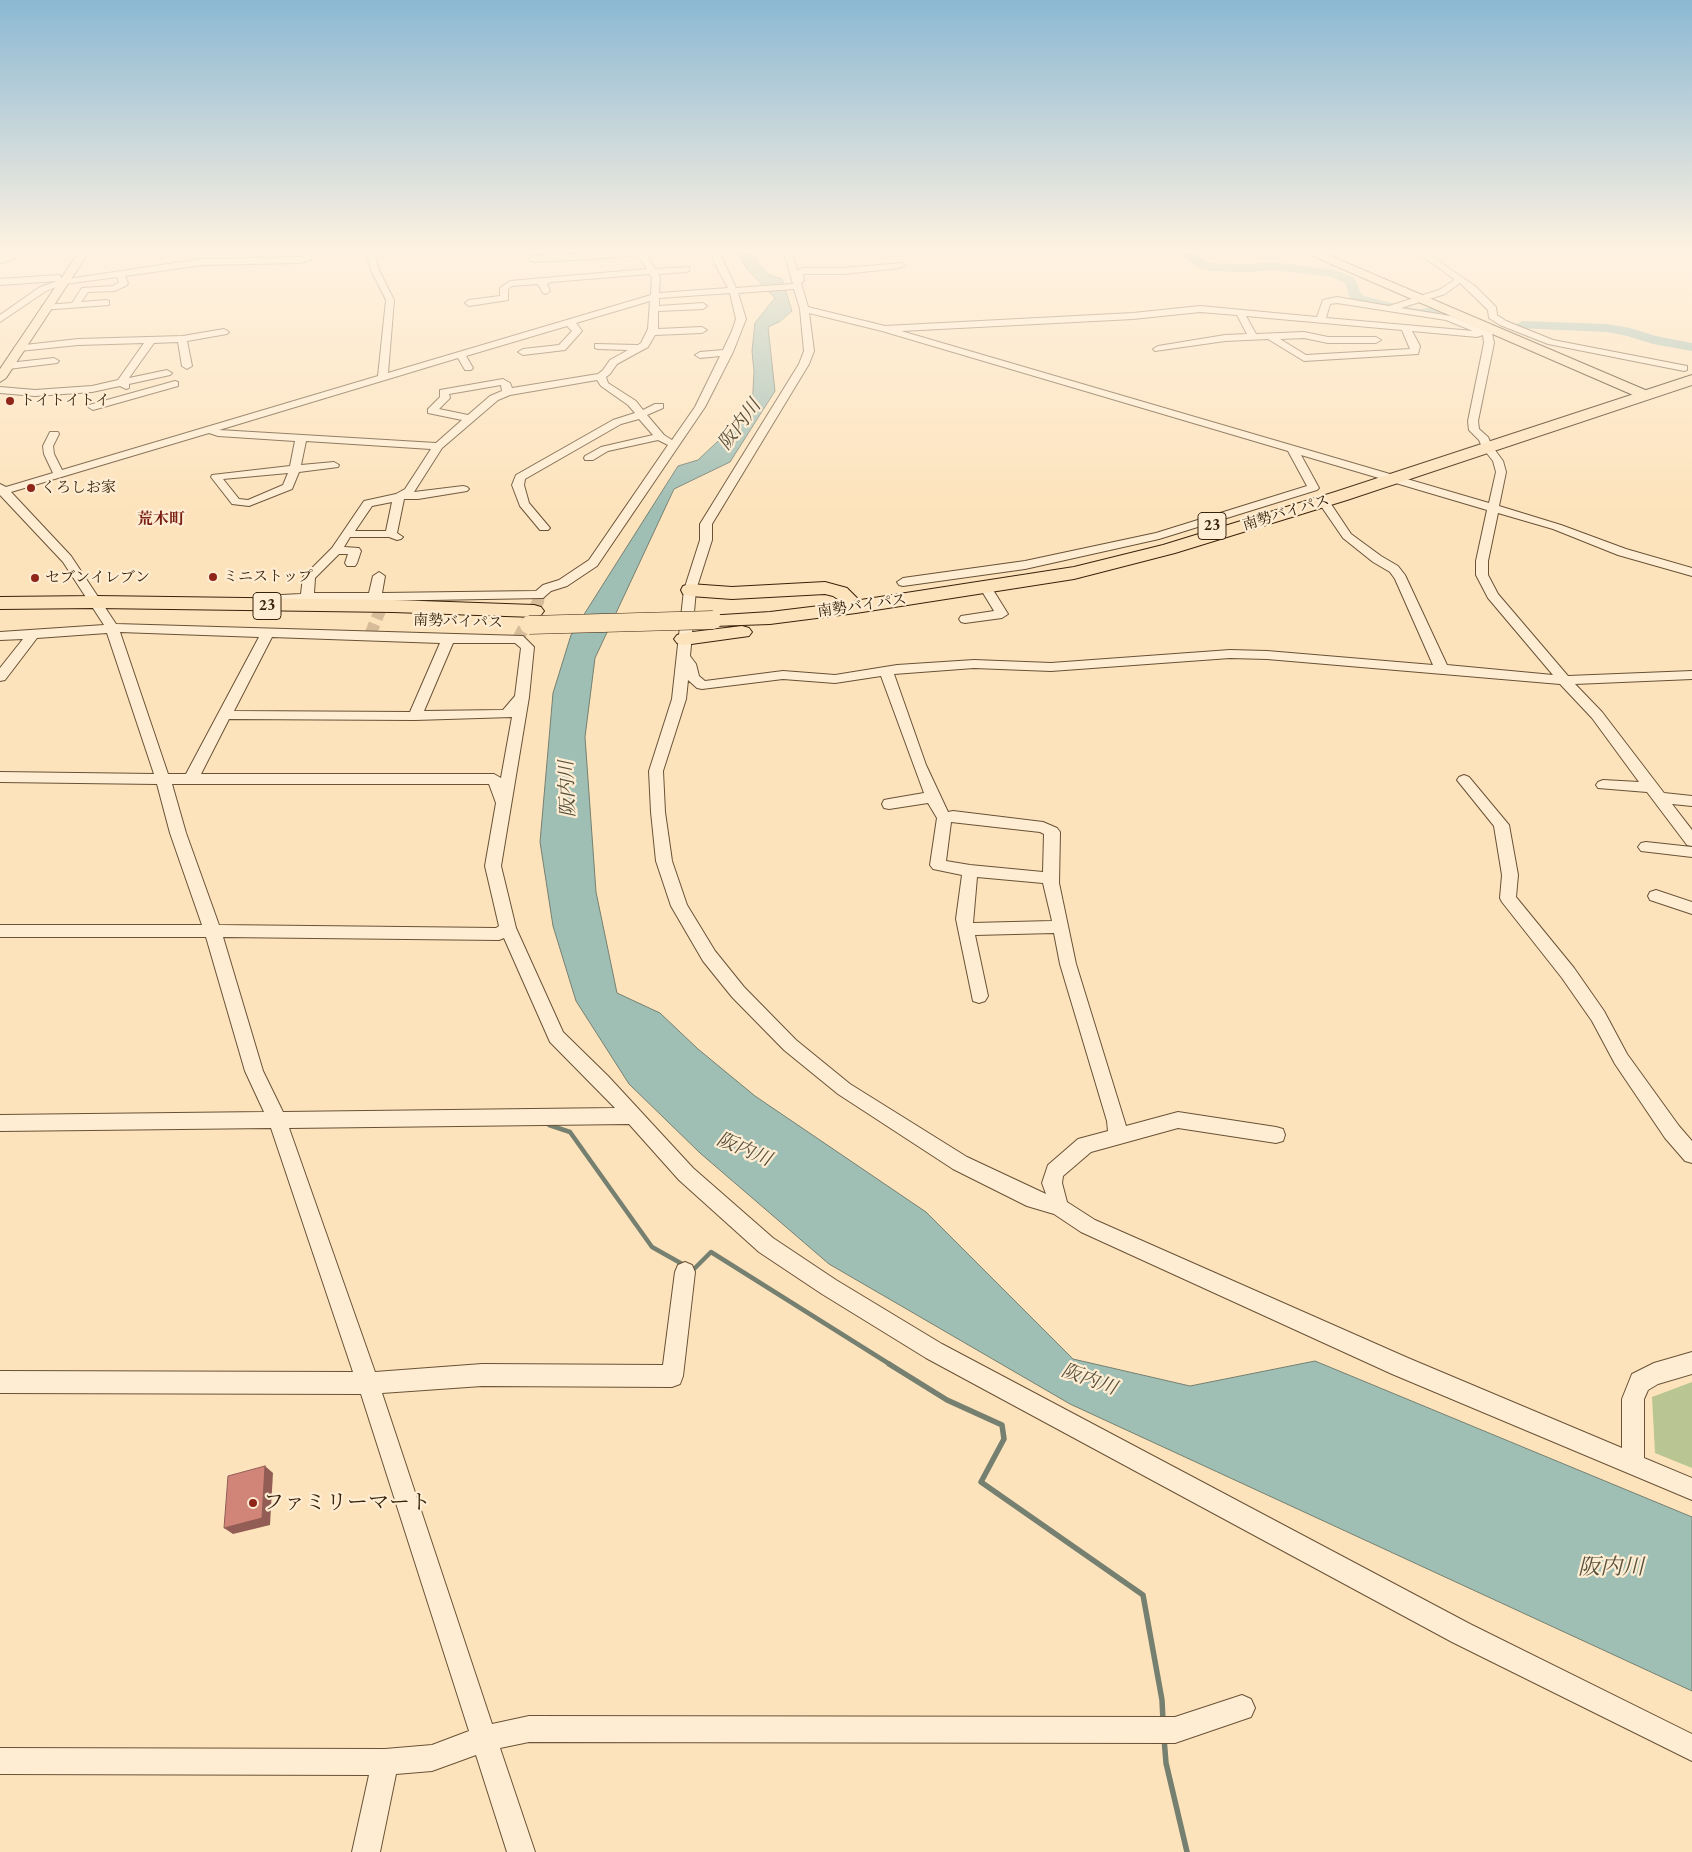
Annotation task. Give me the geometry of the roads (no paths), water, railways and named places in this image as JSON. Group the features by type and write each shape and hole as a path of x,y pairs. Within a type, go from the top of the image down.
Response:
{"highway":[{"name":"南勢バイパス","path":"0,614 532,618 714,614 770,618 1077,562 1170,539 1385,476 1643,391 1689,373"},
{"name":"南勢バイパス","path":"851,603 986,588 1074,573 1170,549 1341,496 1385,476"},
{"path":"684,648 835,622 849,615 851,603 840,592 825,588 732,593 690,590"},
{"name":"南勢バイパス","path":"0,603 104,615 233,606 392,606 532,618"}],"main road":[{"path":"0,378 25,338"},
{"path":"1518,338 1643,391"}],"street":[{"path":"19,348 78,342 185,338"},
{"path":"383,377 387,338"},
{"path":"514,338 211,430 1,490 66,559 104,615 163,779 178,833 213,932 254,1072 278,1119 368,1383 521,1852"},
{"path":"523,352 562,348 571,338"},
{"path":"348,534 394,536 402,496 409,491 438,446 494,398 507,392 601,376 607,372 613,362 640,348 648,338"},
{"path":"688,338 694,339"},
{"path":"233,606 235,602 307,597 539,595 547,588 562,582 592,563 700,407 733,338"},
{"path":"807,338 809,352 804,364 706,524 706,540 690,590 679,699 656,770 658,812 664,861 679,906 709,956 738,992 790,1045 844,1089 960,1163 1034,1200 1059,1207 1088,1226 1400,1366 1692,1489"},
{"path":"917,338 1558,527 1622,552 1692,572"},
{"path":"1158,349 1222,338"},
{"path":"1226,338 1238,348"},
{"path":"1272,338 1304,358 1415,352 1416,346 1412,338"},
{"path":"1320,338 1376,340"},
{"path":"1489,338 1473,421 1474,430 1498,461 1501,472 1482,561 1482,575 1492,595 1564,680 1597,715 1692,841"},
{"path":"1541,338 1550,342 1689,373"},
{"path":"182,339 187,366"},
{"path":"122,383 150,341"},
{"path":"598,346 640,348"},
{"path":"700,355 728,352"},
{"path":"460,354 468,368"},
{"path":"8,366 54,361"},
{"path":"706,368 720,367"},
{"path":"0,390 35,393 65,392 92,389 167,373"},
{"path":"601,376 604,384 632,403 660,436 668,442 675,444"},
{"path":"445,398 444,392 497,382 503,382 507,385 507,392"},
{"path":"122,383 135,395"},
{"path":"561,383 568,393"},
{"path":"93,407 174,384"},
{"path":"529,388 535,397"},
{"path":"470,419 432,411 445,398 494,398"},
{"path":"544,528 524,504 518,485 520,477 616,422 659,406"},
{"path":"211,430 218,433 438,446"},
{"path":"54,434 48,446 49,454 59,474"},
{"path":"589,458 604,449 660,436"},
{"path":"301,438 295,469 288,487 249,504 236,502 216,477 295,469 334,465"},
{"path":"903,582 1025,565 1159,536 1313,488 1293,450"},
{"path":"307,597 309,577 336,550 368,503 402,496 418,496 463,489"},
{"path":"1327,506 1347,536 1377,559 1394,569 1401,578 1421,626 1442,668"},
{"path":"336,550 354,551 351,563"},
{"path":"377,595 375,592 380,576"},
{"path":"965,619 1002,614 986,588"},
{"path":"0,636 33,635 104,615 268,632 518,639 528,647 522,697 493,866 508,928 556,1037 602,1081 686,1174 766,1245 829,1287 934,1351 1461,1633 1692,1748"},
{"path":"191,779 268,632"},
{"path":"0,677 33,635"},
{"path":"416,716 448,638"},
{"path":"684,648 692,678 702,685 783,675 834,680 886,672 897,668 974,664 1051,667 1230,654 1267,655 1408,668 1442,668 1564,680 1692,675"},
{"path":"886,672 919,765 944,818 938,866 970,871 1051,878"},
{"path":"225,715 416,716 507,714 522,697"},
{"path":"0,778 494,779 504,804"},
{"path":"1464,780 1501,825 1510,875 1508,898 1568,973 1598,1016 1621,1059 1672,1132 1692,1155"},
{"path":"1603,785 1655,792 1692,801"},
{"path":"890,804 920,798 933,798"},
{"path":"944,818 953,816 1043,827 1052,832 1051,878 1068,964 1116,1122 1118,1136"},
{"path":"1646,847 1692,852"},
{"path":"970,871 964,919 979,996"},
{"path":"1656,896 1692,908"},
{"path":"966,928 1061,927"},
{"path":"0,932 500,934 508,928"},
{"path":"0,1123 633,1116"},
{"path":"1059,1207 1052,1183 1055,1171 1085,1145 1178,1120 1276,1135"},
{"path":"0,1382 368,1383 482,1375 672,1376 685,1272"},
{"path":"1634,1465 1632,1399 1640,1382 1654,1374 1692,1363"},
{"path":"0,1762 385,1762 432,1758 483,1739 529,1729 1175,1730 1242,1708"},
{"path":"366,1852 385,1762"}],"water":[{"name":"阪内川","path":"753,338 769,338 775,391 730,462 674,489 595,658 585,737 596,892 617,993 660,1013 698,1049 755,1096 926,1212 1073,1359 1190,1386 1315,1361 1692,1517 1692,1691 1070,1404 829,1264 700,1153 629,1084 576,1001 553,926 540,842 553,693 571,635 678,466 698,460 752,409 754,372 752,351"}],"waterway":[{"path":"1648,338 1692,347"},
{"path":"549,1125 570,1132 652,1247 684,1265"},
{"path":"690,1269 693,1270 711,1252 891,1365"},
{"path":"889,1364 947,1400 1002,1425 1004,1439 981,1482 1143,1595 1162,1700 1163,1721"},
{"path":"1164,1738 1166,1763 1187,1852"}],"tunnel":[{"path":"518,639 538,602 539,595"},
{"path":"370,635 386,596"}],"place":[{"name":"トイトイトイ","path":"10,401"},
{"name":"くろしお家","path":"31,488"},
{"name":"ミニストップ","path":"213,577"},
{"name":"セブンイレブン","path":"35,578"},
{"name":"ファミリーマート","path":"253,1503"}],"district":[{"name":"荒木町","path":"161,520"}]}
